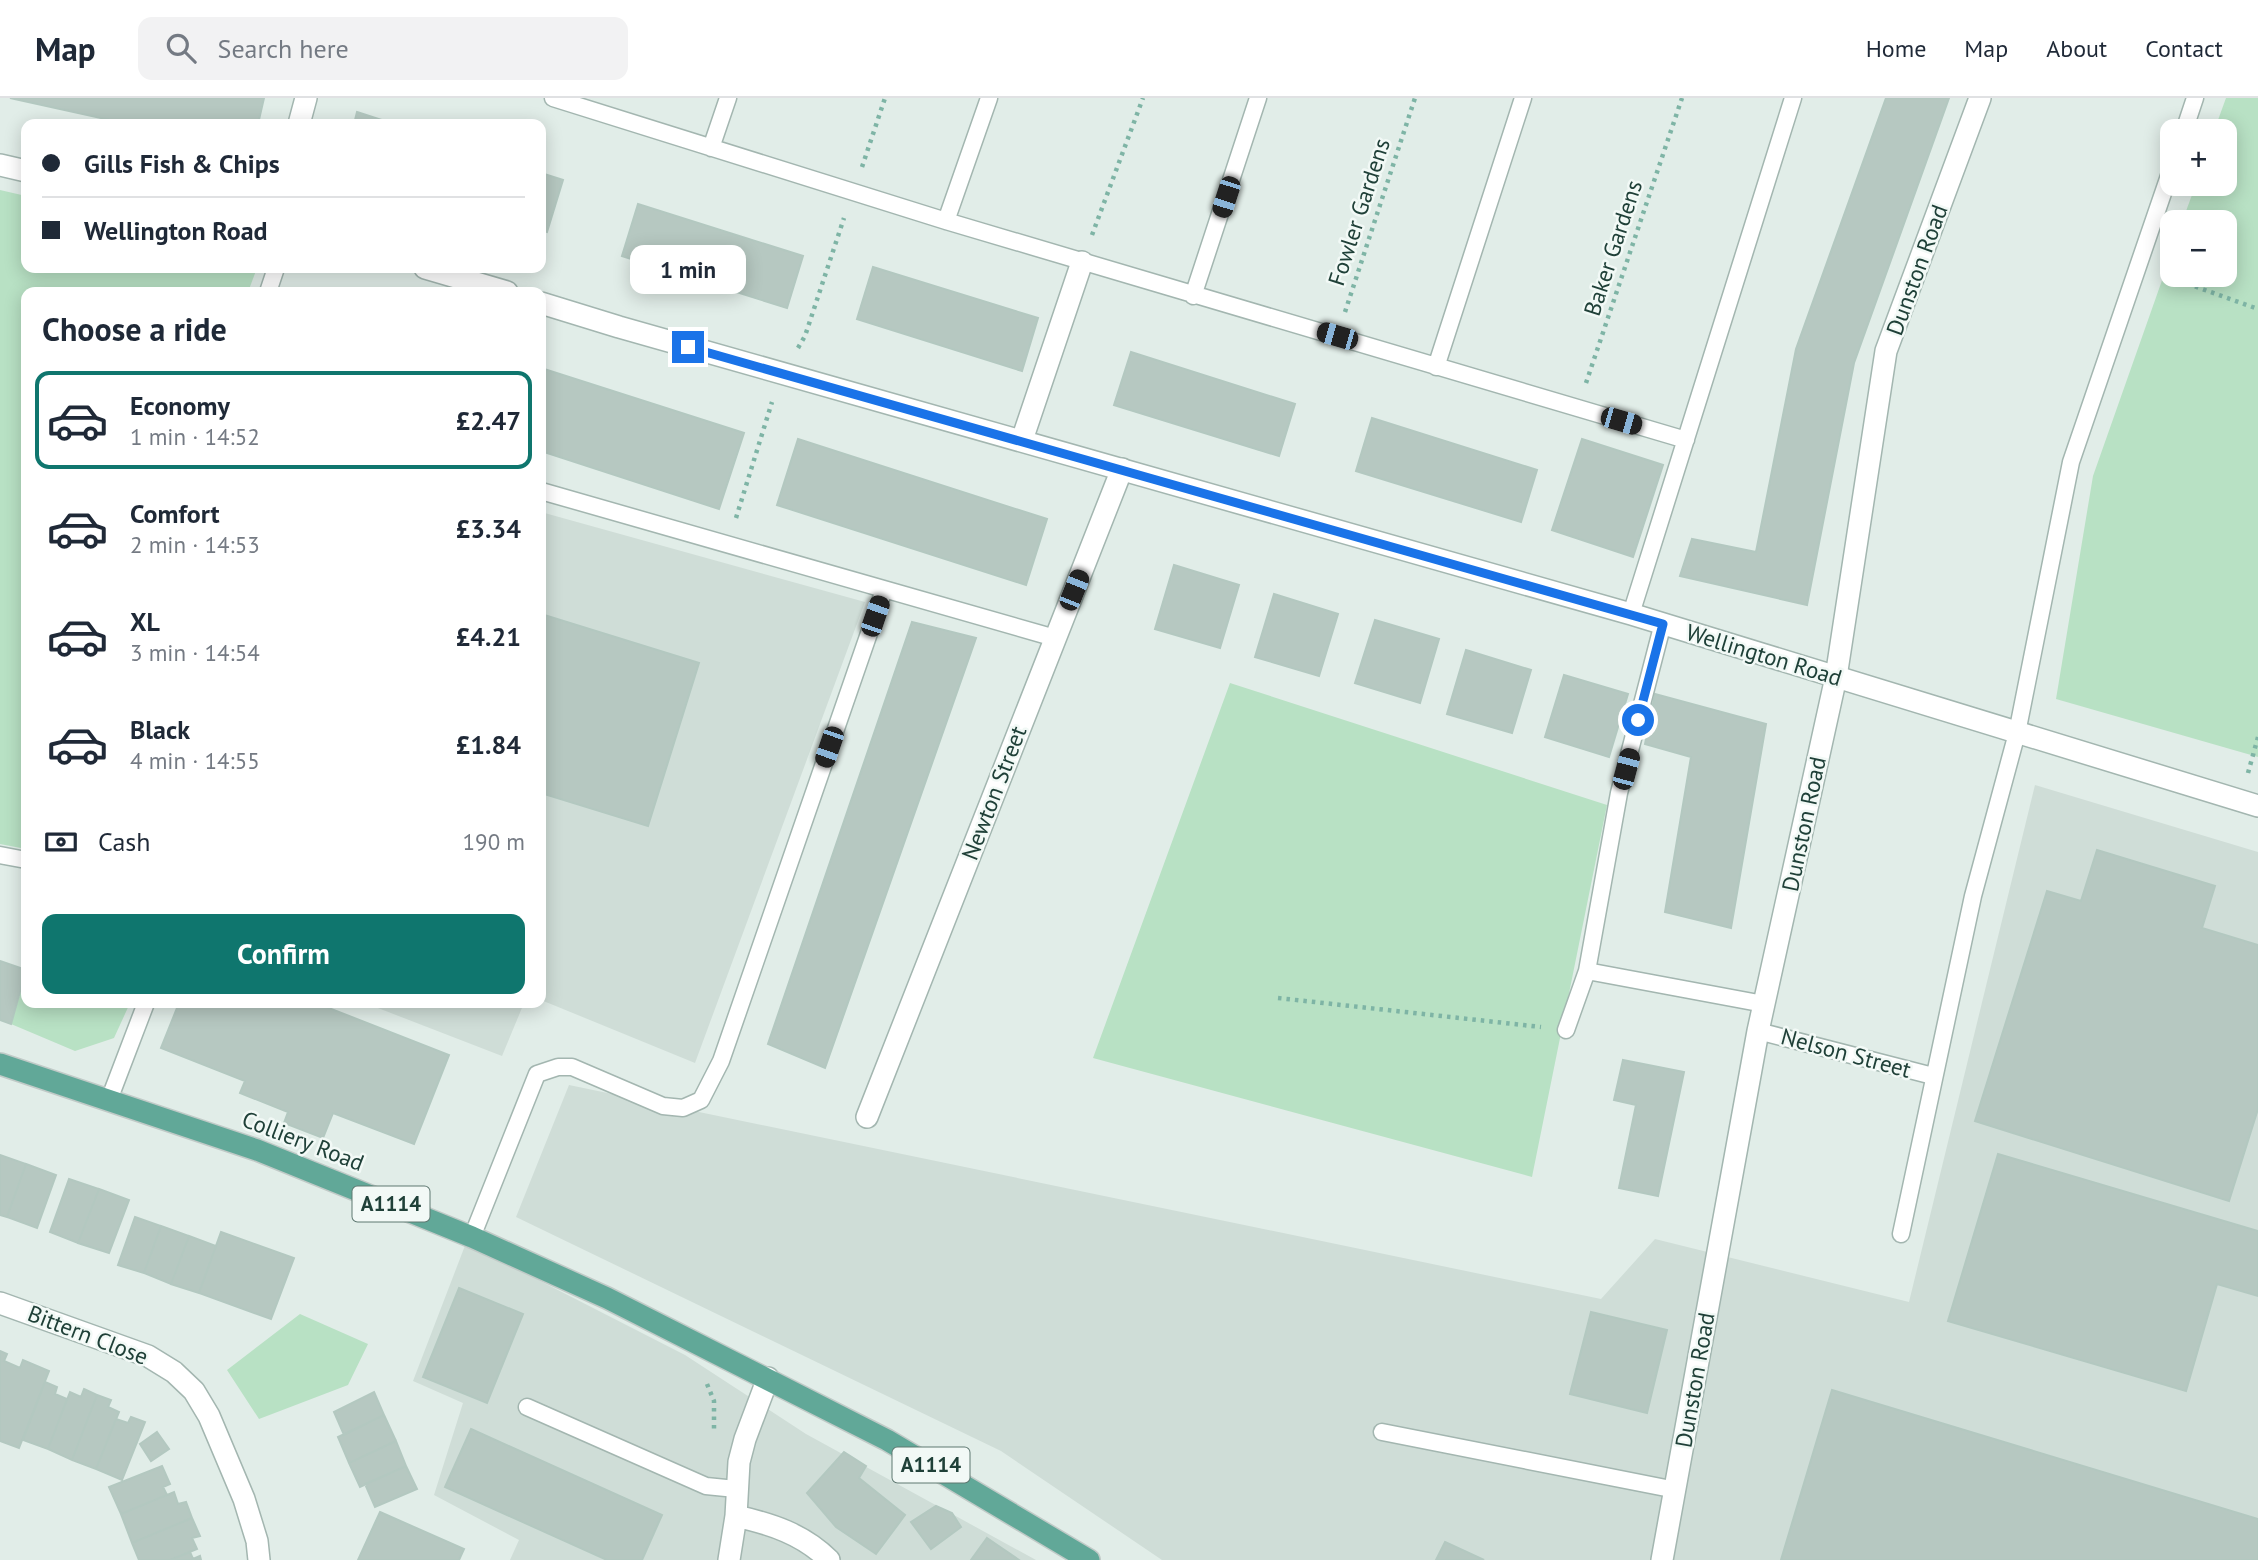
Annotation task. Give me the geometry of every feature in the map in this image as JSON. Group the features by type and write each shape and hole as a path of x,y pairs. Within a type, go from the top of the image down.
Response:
{"main road":[{"name":"Colliery Road","path":"0,1064 257,1150 472,1237 607,1298 768,1377"},
{"name":"A1114","path":"768,1377 887,1440 1089,1560"}],"street":[{"path":"300,119 306,98"},
{"name":"Dunston Road","path":"1662,1560 1764,1004 1836,677 1886,351 1980,98"},
{"path":"0,165 21,169"},
{"path":"1022,440 1082,262"},
{"path":"442,273 490,287"},
{"name":"Wellington Road","path":"546,305 1631,614 2258,806"},
{"name":"Newton Street","path":"867,1117 1122,469"},
{"name":"Bittern Close","path":"0,1303 148,1356 174,1372 194,1391 209,1416 244,1499 257,1541 259,1560"},
{"path":"729,1560 736,1516 739,1462 768,1377"},
{"path":"736,1516 780,1528 801,1537 829,1560"}],"lane":[{"path":"553,98 1193,296 1686,440"},
{"path":"711,148 728,98"},
{"path":"946,221 989,98"},
{"path":"1193,296 1258,98"},
{"path":"1436,367 1523,98"},
{"path":"1631,614 1793,98"},
{"path":"2188,119 2195,98"},
{"path":"1901,1234 1973,896 2017,733 2071,462 2162,196"},
{"path":"546,492 1055,638"},
{"path":"472,1237 537,1074 558,1067 572,1067 663,1106 683,1108 701,1100 721,1061 884,590"},
{"path":"1566,1030 1587,971 1619,793 1663,624"},
{"path":"0,855 21,859"},
{"path":"1587,971 1764,1004"},
{"path":"109,1100 144,1008"},
{"name":"Nelson Street","path":"1759,1031 1933,1076"},
{"path":"527,1407 706,1486 736,1489"},
{"path":"1382,1432 1676,1490"}],"path":[{"path":"853,192 886,98"},
{"path":"1082,262 1143,98"},
{"name":"Fowler Gardens","path":"1337,336 1415,98"},
{"name":"Baker Gardens","path":"1578,408 1682,98"},
{"path":"2138,267 2258,309"},
{"path":"1278,998 1566,1030"},
{"path":"705,1380 712,1391 714,1408 714,1429 706,1486"}],"shaded area":[{"path":"546,513 865,602 695,1063 546,1002"},
{"path":"2035,785 2258,852 2258,1560 1162,1560 1001,1451 516,1217 569,1085 1601,1299 1655,1239 1909,1302"},
{"path":"378,1008 522,1008 502,1056"},
{"path":"466,1243 685,1355 806,1434 1036,1560 510,1560 519,1540 434,1495 463,1403 413,1381"}],"green space":[{"path":"2226,98 2258,98 2258,757 2056,699 2093,476 2160,286 2237,287 2237,210 2186,210 2192,196 2237,196 2237,119 2218,119"},
{"path":"0,190 21,195 21,273 255,273 250,287 21,287 21,848 0,844"},
{"path":"1230,683 1607,805 1532,1177 1093,1058"},
{"path":"21,991 21,1008 128,1008 114,1038 75,1051 11,1024"},
{"path":"300,1314 368,1344 348,1385 259,1419 227,1370"}],"building":[{"path":"10,98 264,98 259,119 105,119"},
{"path":"1886,98 1949,98 1854,363 1807,605 1680,576 1692,539 1756,552 1796,349"},
{"path":"357,112 379,119 355,119"},
{"path":"546,175 563,180 546,232"},
{"path":"638,204 803,256 787,308 622,256"},
{"path":"873,267 1038,318 1022,371 857,319"},
{"path":"1131,352 1295,404 1279,456 1114,405"},
{"path":"546,370 744,433 719,509 546,453"},
{"path":"1372,418 1537,470 1521,522 1356,471"},
{"path":"798,439 1047,519 1026,585 777,505"},
{"path":"1582,439 1663,465 1633,557 1552,530"},
{"path":"1174,565 1239,585 1220,648 1155,629"},
{"path":"1274,594 1338,614 1319,676 1255,657"},
{"path":"546,616 699,663 648,826 546,795"},
{"path":"1375,620 1439,639 1420,703 1355,683"},
{"path":"912,622 976,638 825,1068 768,1044"},
{"path":"1466,650 1531,670 1512,733 1447,714"},
{"path":"1564,675 1628,694 1609,757 1545,737"},
{"path":"1655,694 1766,724 1731,928 1665,912 1691,757 1645,744"},
{"path":"2097,850 2215,886 2202,928 2258,945 2258,1109 2229,1201 1975,1121 2047,891 2081,901"},
{"path":"0,961 21,968 21,988 11,1024 0,1020"},
{"path":"177,1008 329,1008 449,1055 414,1144 333,1113 323,1138 284,1123 288,1112 240,1093 245,1081 161,1048"},
{"path":"1623,1060 1684,1072 1658,1196 1619,1188 1636,1105 1614,1100"},
{"path":"1998,1154 2258,1231 2258,1296 2217,1284 2186,1391 1948,1321"},
{"path":"0,1155 26,1164 7,1217 0,1215"},
{"path":"26,1164 56,1175 37,1228 7,1217"},
{"path":"69,1179 99,1189 78,1243 50,1232"},
{"path":"99,1189 129,1200 109,1253 78,1243"},
{"path":"135,1217 161,1226 144,1273 118,1265"},
{"path":"161,1226 189,1236 171,1284 144,1273"},
{"path":"221,1232 294,1258 271,1319 199,1293"},
{"path":"189,1236 216,1246 199,1293 171,1284"},
{"path":"459,1288 523,1314 487,1403 423,1377"},
{"path":"1591,1312 1667,1330 1647,1413 1570,1394"},
{"path":"0,1351 7,1354 4,1361 20,1368 23,1360 49,1371 19,1448 0,1441"},
{"path":"45,1382 57,1387 55,1394 67,1399 48,1449 23,1440"},
{"path":"84,1389 97,1395 72,1460 48,1449 70,1392 81,1397"},
{"path":"1832,1390 2258,1519 2258,1560 1781,1560"},
{"path":"374,1392 384,1415 344,1435 334,1412"},
{"path":"97,1395 111,1400 108,1407 119,1412 96,1469 72,1460"},
{"path":"384,1415 396,1441 349,1463 338,1437"},
{"path":"131,1417 145,1422 122,1480 96,1469 116,1419 128,1423"},
{"path":"471,1429 662,1515 642,1560 607,1560 445,1487"},
{"path":"157,1432 169,1449 151,1461 140,1444"},
{"path":"396,1441 406,1466 360,1487 349,1463"},
{"path":"844,1452 866,1466 859,1478 905,1515 876,1554 836,1527 807,1493"},
{"path":"162,1466 170,1484 163,1487 167,1495 121,1514 109,1487"},
{"path":"406,1466 417,1489 375,1507 365,1484"},
{"path":"174,1492 178,1504 186,1502 192,1518 132,1543 121,1514"},
{"path":"936,1506 952,1513 961,1527 931,1549 911,1522"},
{"path":"380,1512 464,1549 459,1560 358,1560"},
{"path":"192,1518 200,1536 192,1538 197,1549 170,1560 139,1560 132,1543"},
{"path":"987,1538 1019,1560 971,1560"},
{"path":"1445,1542 1484,1560 1436,1560"},
{"path":"190,1552 193,1559 200,1556 201,1560 170,1560"}],"route":[{"path":"688,347 1663,624 1638,720"}]}
